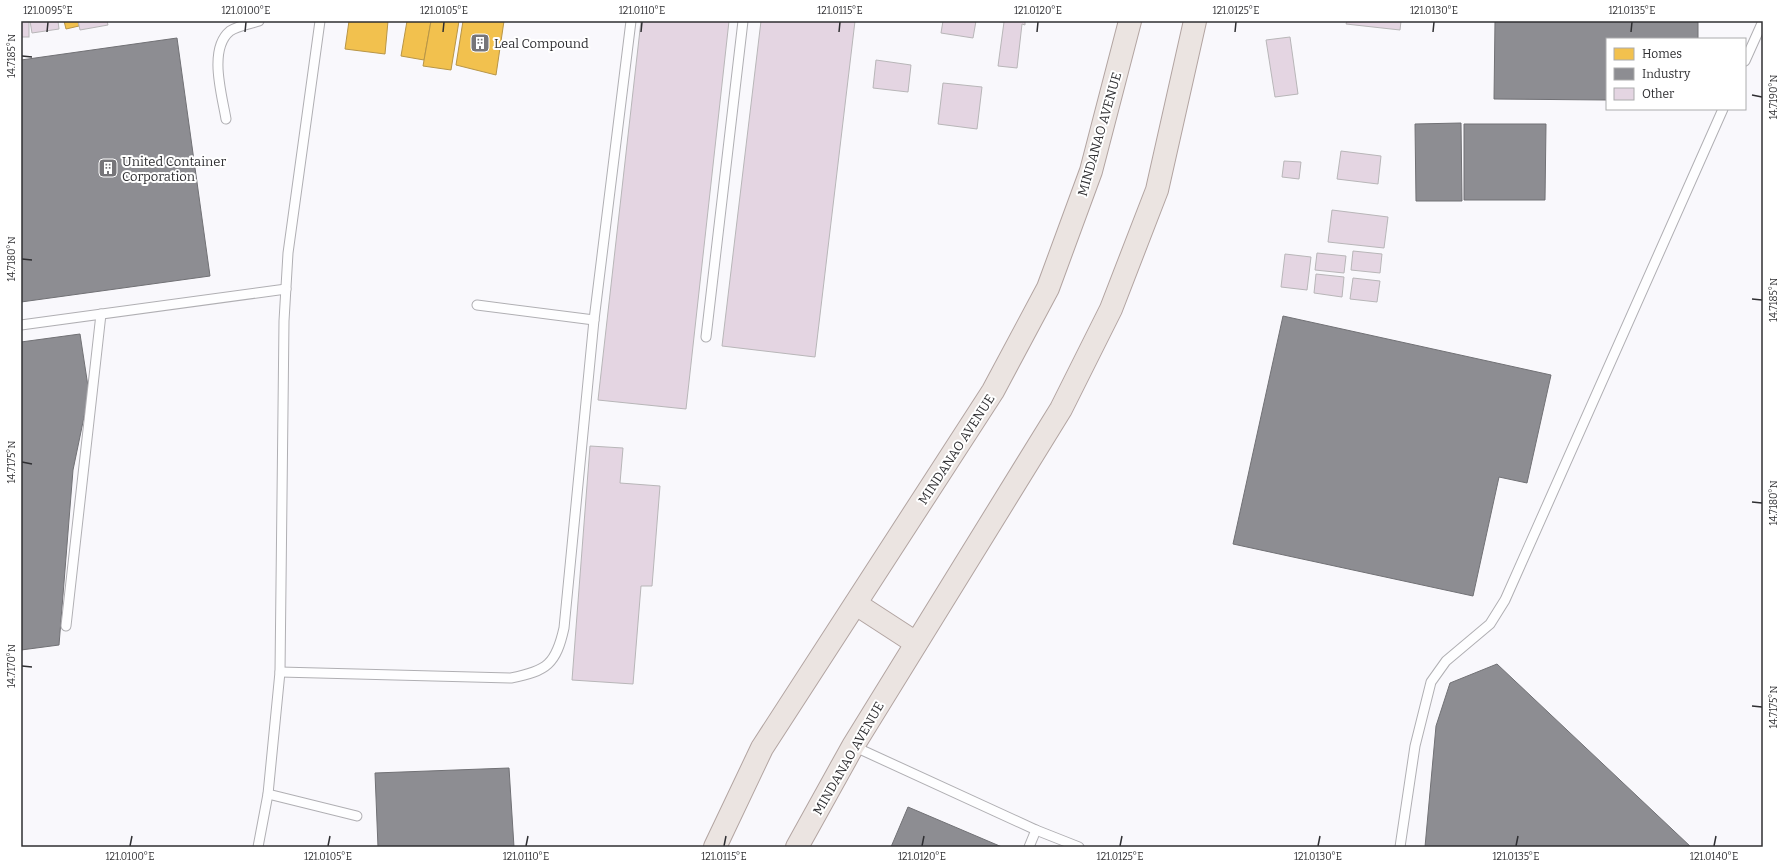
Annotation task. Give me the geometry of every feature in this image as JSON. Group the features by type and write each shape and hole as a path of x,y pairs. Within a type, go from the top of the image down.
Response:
{"main road":[{"name":"MINDANAO AVENUE","path":"715,847 762,748 993,391 1048,288 1091,171 1130,21"},
{"name":"MINDANAO AVENUE","path":"798,847 853,746 1061,409 1111,309 1157,190 1195,21"},
{"path":"856,604 916,643"}],"lane":[{"path":"226,119 217,56 221,42 230,31 259,21"},
{"path":"258,847 268,794 280,672 286,289 288,253 320,21"},
{"path":"280,672 511,678 530,674 549,663 559,649 564,628 594,320 630,21"},
{"path":"706,337 743,21"},
{"path":"1746,59 1763,21"},
{"path":"1400,847 1415,746 1431,682 1446,661 1490,624 1505,600 1723,110"},
{"path":"21,325 286,289"},
{"path":"477,305 594,320"},
{"path":"66,626 101,314"},
{"path":"853,746 1036,830 1079,847"},
{"path":"268,794 357,816"},
{"path":"1029,847 1036,830"}],"building: Homes":[{"path":"64,21 78,21 79,26 66,29"},
{"path":"349,21 388,21 385,54 345,49"},
{"path":"407,21 431,21 424,60 401,56"},
{"path":"431,21 459,21 451,70 423,66"},
{"name":"Leal Compound","path":"463,21 504,21 496,75 456,65"}],"building: Industry":[{"path":"1495,21 1698,21 1698,38 1606,38 1606,100 1494,99"},
{"name":"United Container Corporation","path":"177,38 210,276 21,302 21,60"},
{"path":"1461,123 1462,201 1416,201 1415,124"},
{"path":"1464,124 1546,124 1545,200 1464,200"},
{"path":"1283,316 1551,375 1527,483 1499,477 1473,596 1233,544"},
{"path":"80,334 89,393 73,470 59,645 21,650 21,342"},
{"path":"1497,664 1691,847 1425,847 1436,726 1450,683"},
{"path":"509,768 514,847 378,847 375,773"},
{"path":"908,807 1002,847 891,847"}],"building: Other":[{"path":"21,21 29,21 29,37 21,37"},
{"path":"30,21 58,21 59,29 32,33"},
{"path":"78,21 107,21 108,25 80,30"},
{"path":"641,21 729,21 686,409 598,400"},
{"path":"761,21 855,21 815,357 722,346"},
{"path":"943,21 976,21 973,38 941,33"},
{"path":"993,21 1025,21 1025,25 1022,24 1017,68 998,66 1004,22"},
{"path":"1347,21 1401,21 1400,30 1346,24"},
{"path":"1290,37 1298,94 1275,97 1266,40"},
{"path":"876,60 911,65 908,92 873,88"},
{"path":"943,83 982,87 977,129 938,124"},
{"path":"1341,151 1381,156 1378,184 1337,179"},
{"path":"1284,161 1301,162 1299,179 1282,177"},
{"path":"1332,210 1388,217 1384,248 1328,242"},
{"path":"1353,251 1382,254 1380,273 1351,270"},
{"path":"1317,253 1346,256 1344,273 1315,270"},
{"path":"1285,254 1311,257 1307,290 1281,287"},
{"path":"1316,274 1344,277 1342,297 1314,293"},
{"path":"1353,278 1380,281 1377,302 1350,299"},
{"path":"590,446 623,448 620,483 660,486 652,586 641,586 633,684 572,680"}],"place":[{"name":"Leal Compound","path":"480,43"},
{"name":"United Container Corporation","path":"108,168"}]}
